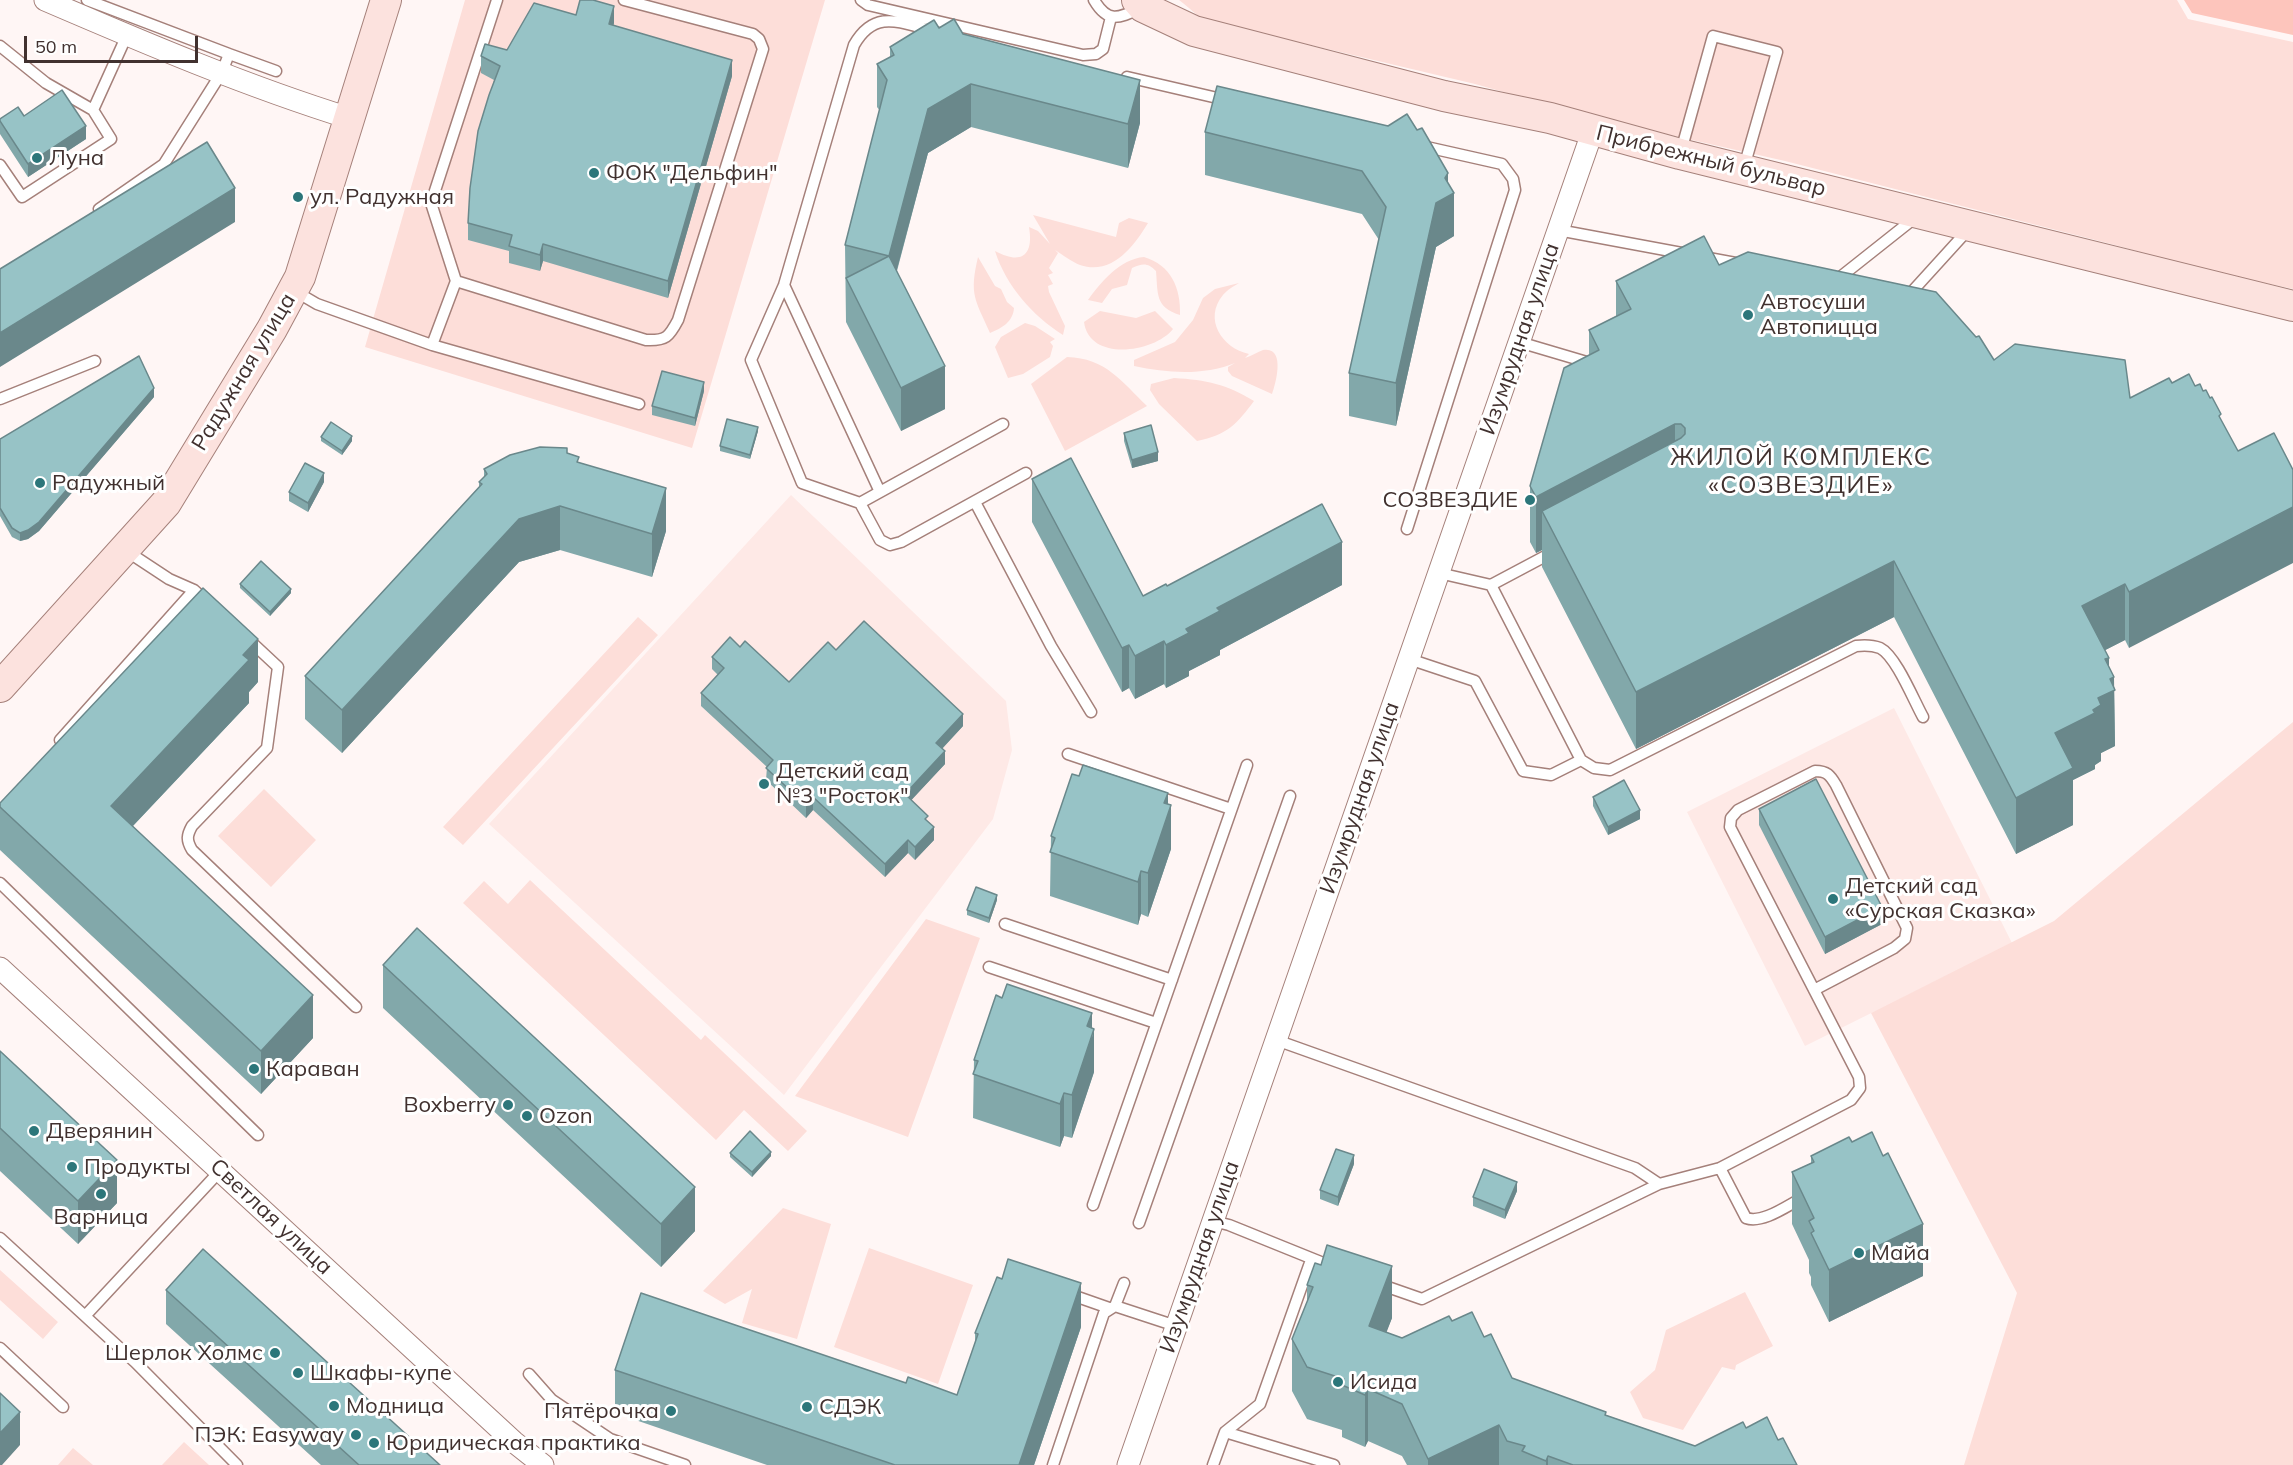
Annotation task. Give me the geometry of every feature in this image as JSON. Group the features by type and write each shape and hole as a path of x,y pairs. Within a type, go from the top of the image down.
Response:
{"main road":[{"name":"Радужная улица","path":"0,687 166,503 272,329 300,277 386,0"},
{"name":"Прибрежный бульвар","path":"1140,4 1194,31 1444,96 1550,118 1743,170 2293,306"}],"street":[{"path":"45,0 127,35 226,63 349,118"},
{"name":"Изумрудная улица","path":"1128,1465 1593,130"},
{"name":"Светлая улица","path":"0,968 514,1442 543,1465"}],"lane":[{"path":"87,0 226,63 276,71"},
{"path":"432,345 456,281 431,204 497,0"},
{"path":"456,281 646,340 659,340 670,334 681,309 763,49 759,39 753,34 624,0"},
{"path":"861,0 868,5 1083,55 1096,54 1103,49 1111,17"},
{"path":"1094,0 1104,15 1111,17 1122,17 1140,4"},
{"path":"1026,473 901,542 890,545 880,540 860,504 802,483 751,360 784,285 854,45 861,34 872,24 885,20 1080,66"},
{"path":"93,110 127,35"},
{"path":"1680,154 1713,36 1777,52 1743,170"},
{"path":"0,46 46,83 93,110 111,139 22,197 0,165"},
{"path":"87,218 164,164 226,63"},
{"path":"1114,74 1240,104"},
{"path":"1407,529 1515,190 1513,179 1502,164 1410,143"},
{"path":"1822,280 1839,283 1920,214"},
{"path":"1920,299 1903,295 1971,226"},
{"path":"1558,230 1752,267"},
{"path":"784,285 880,492"},
{"path":"293,290 317,304 432,345 639,404"},
{"path":"1519,342 1570,362 1593,364 1600,360"},
{"path":"0,399 95,361"},
{"path":"860,504 1003,424"},
{"path":"975,502 1051,646 1091,712"},
{"path":"1439,573 1491,585 1566,545"},
{"path":"124,549 170,579 194,590 219,613"},
{"path":"1491,585 1581,760 1594,768 1610,770 1856,646 1867,645 1880,648 1890,655 1923,717"},
{"path":"54,746 194,590"},
{"path":"236,628 278,667 267,748 192,826 187,834 187,842 192,850 356,1007"},
{"path":"1408,659 1475,681 1523,771 1551,775 1581,760"},
{"path":"1068,754 1231,809"},
{"path":"1093,1205 1247,765"},
{"path":"1366,1279 1422,1299 1659,1184 1720,1168 1857,1095 1860,1088 1859,1077 1814,990 1730,827 1731,818 1738,810 1815,771 1823,771 1830,775 1836,784 1907,928 1905,939 1894,948 1814,990"},
{"path":"1140,1222 1290,796"},
{"path":"0,883 258,1135"},
{"path":"1005,924 1172,980"},
{"path":"989,967 1156,1023"},
{"path":"1276,1040 1635,1168 1659,1184"},
{"path":"1720,1168 1742,1212 1746,1218 1754,1221 1815,1191"},
{"path":"85,1316 220,1171"},
{"path":"1213,1221 1229,1225 1311,1260 1344,1271"},
{"path":"0,1238 135,1362 235,1464"},
{"path":"1213,1465 1225,1432 1260,1404 1311,1260"},
{"path":"1053,1465 1101,1319 1112,1307 1124,1283"},
{"path":"1058,1291 1176,1326"},
{"path":"0,1348 63,1407"},
{"path":"529,1374 552,1400 610,1439 685,1465"},
{"path":"1225,1432 1334,1465"}],"shaded area":[{"name":"ФОК \"Дельфин\"","path":"465,0 825,0 692,448 365,347"},
{"path":"1179,0 2177,0 2188,19 2293,42 2293,289 2213,272 1785,161 1603,120 1475,84 1205,20"},
{"path":"2184,0 2293,0 2293,35 2192,13"},
{"path":"1033,215 1116,237 1119,223 1129,218 1148,223 1121,257 1102,266 1080,265 1055,250 1058,253 1049,268 1053,273 1048,275 1053,284 1048,286 1065,326 1063,335 1041,319 1013,288 995,251 1012,257 1024,255 1029,245 1029,227 1038,231 1050,244"},
{"path":"978,257 995,286 1001,289 1007,302 1014,308 1009,321 1003,327 990,333 975,296 974,280"},
{"path":"1144,257 1168,272 1179,296 1180,315 1162,304 1159,299 1156,271 1145,265 1132,268 1127,285 1112,289 1102,303 1088,300 1112,272 1127,262"},
{"path":"1239,283 1225,293 1217,304 1215,323 1218,331 1231,346 1249,354 1245,358 1263,350 1270,350 1275,354 1278,366 1272,394 1232,376 1228,367 1235,363 1198,372 1134,366 1134,360 1175,342 1193,320 1203,298 1215,289"},
{"path":"1100,311 1136,318 1155,311 1173,329 1152,344 1123,350 1109,348 1097,343 1088,335 1084,322"},
{"path":"1025,323 1035,326 1055,339 1050,342 1053,346 1050,357 1023,374 1008,378 995,347 1001,337"},
{"path":"1067,357 1081,358 1103,367 1121,380 1147,406 1065,451 1031,384"},
{"path":"1174,378 1216,384 1254,401 1242,416 1224,432 1197,441 1159,404 1150,390 1151,384"},
{"name":"Детский сад №3 \"Росток\"","path":"791,495 1006,701 1012,750 993,819 784,1095 489,824"},
{"path":"638,617 658,635 463,845 443,827"},
{"path":"1894,708 2012,943 1805,1046 1687,812"},
{"path":"2293,722 2293,1465 1964,1465 2017,1293 1871,1013 2054,921"},
{"path":"264,789 316,840 271,887 218,836"},
{"path":"530,880 701,1040 705,1035 807,1131 788,1151 744,1110 716,1140 463,903 484,881 508,904"},
{"path":"926,919 980,938 908,1137 795,1096"},
{"path":"783,1208 831,1224 797,1339 742,1323 752,1289 725,1304 703,1291"},
{"path":"869,1248 973,1285 938,1384 834,1347"},
{"path":"0,1270 58,1322 43,1339 0,1300"},
{"path":"1745,1292 1773,1346 1736,1365 1735,1370 1722,1367 1683,1430 1643,1418 1630,1392 1655,1370 1666,1330"},
{"path":"184,1442 209,1465 162,1465"},
{"path":"73,1448 93,1465 58,1465"}],"building":[{"path":"580,0 593,0 614,6 609,24 732,60 668,281 543,244 540,255 509,246 512,235 468,223 478,131 500,66 481,56 485,44 507,50 534,3 576,15"},
{"path":"954,19 963,34 1140,80 1128,124 971,84 928,109 889,256 845,245 887,80 877,64 894,55 890,47 934,20 939,28"},
{"path":"1217,86 1388,126 1407,114 1417,130 1422,128 1448,173 1445,178 1454,193 1436,203 1396,383 1349,373 1386,207 1362,171 1205,132"},
{"name":"Луна","path":"62,90 86,126 28,164 0,119 18,107 24,116"},
{"path":"207,142 235,188 0,333 0,269"},
{"path":"1704,236 1719,265 1748,252 1936,292 1976,337 1979,336 1994,360 2015,344 2125,360 2130,398 2169,378 2172,383 2189,374 2195,386 2200,384 2203,391 2206,390 2210,398 2212,397 2221,414 2219,416 2238,451 2274,433 2293,470 2293,507 2129,592 2125,584 2082,606 2109,658 2105,659 2114,677 2110,679 2115,690 2098,698 2101,705 2093,710 2095,713 2055,733 2073,768 2016,798 1894,561 1636,692 1542,511 1681,438 1685,434 1685,428 1681,424 1675,424 1536,497 1530,486 1564,368 1599,350 1589,330 1631,309 1616,281"},
{"path":"889,256 945,366 901,388 846,278"},
{"name":"Радужный","path":"139,356 154,388 39,522 20,533 12,528 0,508 0,439"},
{"path":"662,371 704,382 695,418 652,406"},
{"path":"727,419 758,427 750,455 720,446"},
{"path":"331,422 352,436 342,451 321,437"},
{"path":"1151,425 1158,452 1132,460 1124,433"},
{"path":"540,447 567,448 567,453 579,457 577,462 666,488 652,534 560,506 519,519 342,710 305,676 482,484 479,482 487,474 484,469 510,455"},
{"path":"1071,458 1143,596 1166,584 1167,586 1322,504 1342,542 1217,608 1220,611 1186,629 1189,633 1166,645 1164,641 1135,656 1129,645 1122,648 1032,479"},
{"path":"305,463 324,473 308,503 289,492"},
{"path":"261,561 291,589 270,612 240,584"},
{"path":"203,588 258,639 243,655 249,660 111,806 313,995 261,1051 0,807 0,803"},
{"path":"864,621 963,714 936,743 945,751 905,794 928,816 925,819 934,827 915,847 908,840 885,864 813,797 806,805 766,768 773,760 701,693 724,668 712,657 730,637 740,647 745,641 789,682 828,642 836,650"},
{"path":"1083,765 1168,793 1164,803 1171,805 1148,873 1141,871 1138,882 1050,852 1055,838 1051,836 1072,774 1079,776"},
{"name":"Детский сад «Сурская Сказка»","path":"1816,779 1882,907 1825,937 1759,809"},
{"path":"1624,780 1640,810 1608,827 1593,797"},
{"path":"976,887 997,895 989,918 967,910"},
{"path":"417,928 695,1187 661,1224 383,965"},
{"path":"1007,984 1092,1013 1087,1026 1094,1029 1072,1095 1064,1093 1060,1104 973,1074 978,1061 974,1060 996,995 1002,998"},
{"path":"0,1051 117,1160 78,1201 0,1128"},
{"path":"750,1131 771,1152 752,1172 730,1153"},
{"path":"1872,1132 1883,1156 1888,1153 1923,1224 1829,1270 1811,1233 1814,1231 1809,1221 1814,1218 1792,1172 1814,1162 1811,1156 1849,1137 1852,1142"},
{"path":"1336,1149 1354,1155 1338,1197 1320,1190"},
{"path":"1484,1169 1517,1182 1505,1210 1473,1197"},
{"path":"1327,1245 1392,1266 1369,1326 1402,1338 1449,1316 1452,1321 1472,1312 1484,1337 1491,1334 1512,1378 1606,1412 1605,1415 1695,1446 1743,1422 1746,1428 1767,1417 1778,1440 1783,1438 1797,1465 1573,1465 1548,1456 1546,1461 1522,1451 1525,1446 1507,1441 1499,1425 1428,1459 1402,1404 1368,1389 1365,1395 1342,1385 1344,1379 1307,1367 1292,1339 1313,1287 1307,1285 1315,1263 1321,1265"},
{"path":"203,1249 440,1465 359,1465 166,1290"},
{"path":"1008,1259 1081,1283 1019,1465 895,1465 615,1370 641,1293 906,1383 908,1377 957,1395 978,1334 975,1333 997,1277 1002,1279"},
{"path":"0,1393 20,1412 0,1433"}],"place":[{"name":"Луна","path":"37,158"},
{"name":"ФОК \"Дельфин\"","path":"594,173"},
{"name":"ул. Радужная","path":"298,197"},
{"name":"Автосуши Автопицца","path":"1748,315"},
{"name":"Радужный","path":"40,483"},
{"name":"СОЗВЕЗДИЕ","path":"1530,500"},
{"name":"Детский сад №3 \"Росток\"","path":"764,784"},
{"name":"Детский сад «Сурская Сказка»","path":"1833,899"},
{"name":"Караван","path":"254,1069"},
{"name":"Boxberry","path":"508,1105"},
{"name":"Ozon","path":"527,1116"},
{"name":"Дверянин","path":"34,1131"},
{"name":"Продукты","path":"72,1167"},
{"name":"Варница","path":"101,1194"},
{"name":"Майа","path":"1859,1253"},
{"name":"Шерлок Холмс","path":"275,1353"},
{"name":"Шкафы-купе","path":"298,1373"},
{"name":"Исида","path":"1338,1382"},
{"name":"Модница","path":"334,1406"},
{"name":"СДЭК","path":"807,1407"},
{"name":"Пятёрочка","path":"671,1411"},
{"name":"ПЭК: Easyway","path":"356,1435"},
{"name":"Юридическая практика","path":"374,1443"}],"district":[{"name":"ЖИЛОЙ КОМПЛЕКС «СОЗВЕЗДИЕ»","path":"1801,472"}]}
